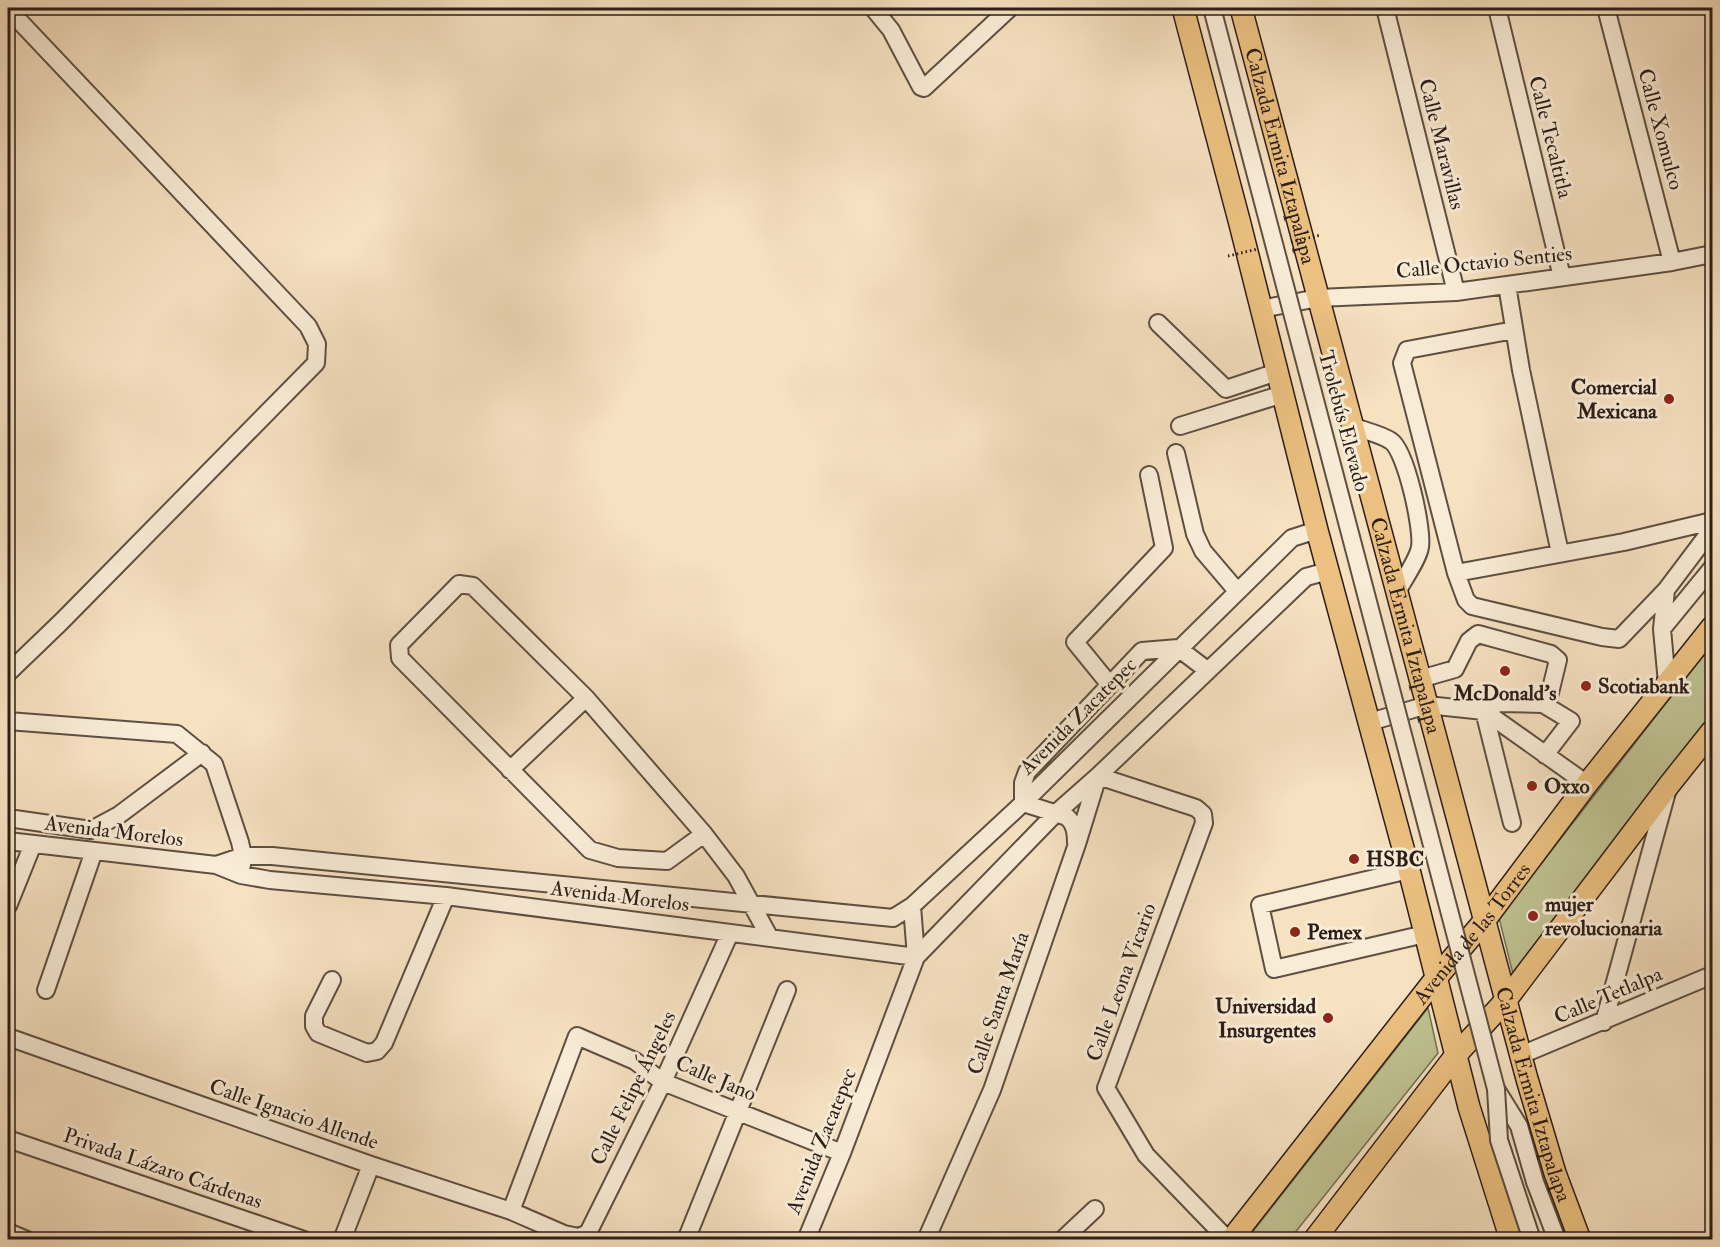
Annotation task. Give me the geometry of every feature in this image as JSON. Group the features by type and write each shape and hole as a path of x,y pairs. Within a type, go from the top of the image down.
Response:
{"main road":[{"path":"1183,8 1317,530 1370,722 1478,1138 1511,1239"},
{"name":"Calzada Ermita Iztapalapa","path":"1241,8 1521,1055 1556,1173 1580,1239"},
{"name":"Avenida de las Torres","path":"1229,1239 1485,920 1587,784 1713,627"},
{"path":"1314,1239 1456,1055 1506,1000 1669,785 1713,731"}],"street":[{"path":"873,8 891,30 924,88 1010,8"},
{"name":"Trolebús Elevado","path":"1212,8 1496,1089 1499,1140 1532,1239"},
{"name":"Calle Maravillas","path":"1385,8 1456,292"},
{"name":"Calle Tecaltitla","path":"1497,8 1562,277"},
{"name":"Calle Xomulco","path":"1606,8 1672,262"},
{"path":"8,9 308,326 317,344 316,363 8,673"},
{"name":"Calle Octavio Senties","path":"1261,309 1318,298 1456,292 1672,262 1713,254"},
{"path":"1508,285 1514,330 1560,553"},
{"path":"1158,322 1226,389 1277,372"},
{"path":"1514,330 1407,350 1402,363 1456,573 1466,600 1473,606 1619,639 1666,590 1713,529"},
{"path":"1180,426 1283,394"},
{"path":"1352,426 1391,441 1397,447 1411,486 1421,532 1420,549 1397,592"},
{"path":"1176,453 1195,534 1203,551 1237,591"},
{"path":"1110,685 1074,642 1164,548 1149,475"},
{"path":"1411,486 1433,482"},
{"path":"1456,573 1624,542 1713,521"},
{"name":"Avenida Zacatepec","path":"916,957 912,906 1023,803 1292,538 1317,530"},
{"path":"1686,562 1713,561"},
{"path":"1662,629 1713,568"},
{"name":"Avenida Zacatepec","path":"806,1239 842,1153 916,957 1055,814 1098,776 1306,577 1328,571"},
{"path":"704,834 667,861 618,858 590,850 400,658 399,645 459,584 473,586 586,698 704,834 736,876 770,938"},
{"path":"1666,590 1662,629 1667,683"},
{"path":"1420,679 1455,669 1469,641 1478,634 1551,654 1558,660 1548,701 1543,704"},
{"path":"1077,844 1075,829 1072,821 1067,817 1023,803 1023,783 1027,772 1142,651 1178,648 1207,670"},
{"path":"510,770 586,698"},
{"path":"1484,711 1499,704 1543,704 1571,720 1545,755"},
{"path":"1370,722 1427,705 1484,711 1587,784"},
{"path":"1484,711 1512,823"},
{"path":"8,721 177,734 214,764 243,856 242,875"},
{"path":"8,818 91,830 119,815 202,753"},
{"name":"Calle Santa María","path":"926,1239 992,1090 1077,844 1098,776"},
{"name":"Calle Leona Vicario","path":"1098,776 1196,808 1203,814 1204,823 1106,1088 1146,1155 1229,1239"},
{"path":"1604,1022 1669,785"},
{"name":"Avenida Morelos","path":"8,841 216,865 242,875 317,885 446,896 916,957"},
{"path":"8,906 33,844"},
{"path":"46,990 94,851"},
{"name":"Avenida Morelos","path":"216,865 243,856 320,861 893,918 912,906"},
{"path":"317,885 320,861"},
{"path":"1409,870 1260,905 1274,969 1425,934"},
{"path":"332,980 314,1016 314,1026 318,1033 368,1053 377,1051 384,1043 446,896"},
{"name":"Calle Felipe Ángeles","path":"563,1237 579,1237 588,1233 663,1082 730,933"},
{"name":"Calle Tetlalpa","path":"1521,1055 1713,975"},
{"path":"686,1239 787,990"},
{"name":"Calle Jano","path":"511,1211 577,1036 635,1061 663,1082 842,1153"},
{"name":"Calle Ignacio Allende","path":"8,1037 370,1165 511,1211 563,1237"},
{"name":"Trolebús Elevado","path":"1496,1089 1519,1126 1557,1239"},
{"name":"Privada Lázaro Cárdenas","path":"8,1139 304,1239"},
{"path":"342,1239 370,1165"},
{"path":"1062,1239 1095,1209"},
{"path":"8,1232 27,1239"}],"green space":[{"path":"1712,644 1712,717 1513,974 1499,918"},
{"path":"1428,1008 1438,1053 1290,1239 1247,1239"}],"place":[{"name":"Comercial Mexicana","path":"1669,399"},
{"name":"McDonald's","path":"1505,671"},
{"name":"Scotiabank","path":"1586,686"},
{"name":"Oxxo","path":"1532,786"},
{"name":"HSBC","path":"1354,859"},
{"name":"mujer revolucionaria","path":"1533,916"},
{"name":"Pemex","path":"1295,932"},
{"name":"Universidad Insurgentes","path":"1328,1018"}]}
